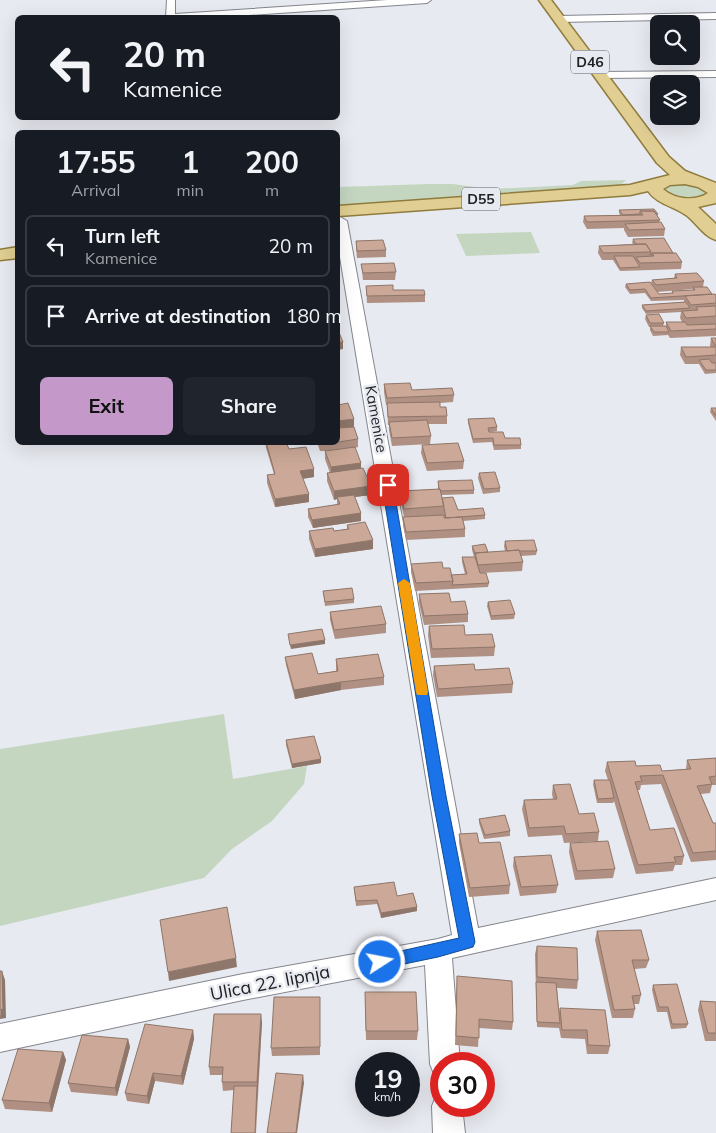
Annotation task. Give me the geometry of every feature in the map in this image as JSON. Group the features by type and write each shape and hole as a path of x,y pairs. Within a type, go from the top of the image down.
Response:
{"main road":[{"name":"D46","path":"545,0 663,160 679,174 711,192"},
{"path":"663,160 666,174 664,191 689,208 712,229"},
{"name":"D55","path":"340,216 575,194 643,195 664,191 678,179 711,192"},
{"name":"D55","path":"664,191 693,203 711,192"},
{"path":"711,192 703,208 712,229"},
{"path":"0,255 15,252"}],"street":[{"path":"170,15 171,0"},
{"path":"238,15 306,13 362,2 427,0"},
{"path":"559,19 716,16"},
{"path":"599,75 716,74"},
{"name":"Kamenice","path":"340,222 391,505 439,796 467,942"},
{"name":"Ulica 22. lipnja","path":"0,1038 243,987 438,951 467,942 716,889"},
{"path":"438,951 444,1052"},
{"path":"448,1117 449,1133"}],"green space":[{"path":"626,180 621,185 340,207 340,187 453,184 490,189 573,185 581,181"},
{"path":"672,185 696,186 704,190 704,195 685,199 666,191"},
{"path":"531,232 540,253 466,256 456,234"},
{"path":"224,714 233,779 307,766 304,784 272,821 232,849 204,878 0,926 0,749"}],"building":[{"path":"654,209 658,214 654,211 640,211 640,214 623,215 619,210"},
{"path":"640,211 654,211 660,220 587,222 584,216 643,215"},
{"path":"661,222 665,229 629,230 625,224"},
{"path":"664,238 673,253 652,253 650,255 651,252 646,244 636,244 633,239"},
{"path":"383,240 386,250 357,251 356,241"},
{"path":"646,244 651,252 603,253 599,246"},
{"path":"652,253 676,253 682,262 640,263 636,257 654,256"},
{"path":"614,256 633,256 640,267 620,268"},
{"path":"394,263 396,272 363,273 361,264"},
{"path":"697,273 704,281 656,285 652,280 677,278 675,274"},
{"path":"650,282 659,294 673,293 672,291 695,290 693,287 707,287 712,294 651,298 645,289 630,290 626,284"},
{"path":"393,285 393,290 424,290 425,295 367,296 366,286"},
{"path":"715,294 716,303 691,305 685,296"},
{"path":"686,302 690,308 646,311 642,305"},
{"path":"716,306 716,316 686,318 682,311 698,310 696,307"},
{"path":"659,314 664,323 650,323 646,315"},
{"path":"666,322 685,322 687,325 716,324 716,329 671,331"},
{"path":"650,326 666,326 669,332 654,332"},
{"path":"711,338 716,338 716,345 715,345"},
{"path":"681,347 716,347 716,355 686,357"},
{"path":"709,359 712,363 716,363 716,370 706,370 699,360"},
{"path":"410,383 412,390 452,388 454,395 387,398 384,384"},
{"path":"440,402 440,407 446,407 447,416 388,417 387,403"},
{"path":"348,403 354,419 340,421 340,405"},
{"path":"711,408 716,408 716,416"},
{"path":"494,418 497,427 488,428 489,432 503,432 505,438 520,438 521,445 494,445 493,438 473,439 468,419"},
{"path":"427,420 431,436 392,438 389,422"},
{"path":"354,427 358,439 340,442 340,428"},
{"path":"458,443 464,461 427,463 422,445"},
{"path":"267,445 287,445 289,449 306,447 314,469 300,471 309,494 275,499 267,475 275,474"},
{"path":"355,447 361,463 331,467 325,451"},
{"path":"363,468 371,486 334,491 327,473"},
{"path":"495,472 500,488 484,489 479,473"},
{"path":"472,480 474,490 441,491 439,489 438,481"},
{"path":"440,489 444,506 404,509 401,491"},
{"path":"354,495 361,513 312,520 308,509 340,504 337,497"},
{"path":"453,497 458,510 483,508 485,515 446,518 442,498"},
{"path":"444,515 444,518 462,517 465,529 406,532 403,517"},
{"path":"365,522 373,540 315,549 309,531 333,528 334,531 349,529 347,525"},
{"path":"534,540 537,551 507,551 505,541"},
{"path":"485,544 488,552 475,553 472,546"},
{"path":"519,550 523,562 478,565 475,553"},
{"path":"462,557 475,557 480,573 486,573 489,583 452,585 451,575 467,574"},
{"path":"442,562 443,568 450,568 453,581 416,583 411,564"},
{"path":"352,588 354,599 325,602 323,591"},
{"path":"449,593 451,602 465,601 468,614 424,616 419,594"},
{"path":"510,600 515,614 491,616 488,602"},
{"path":"381,606 386,624 334,630 330,612"},
{"path":"464,625 465,635 492,634 495,647 432,649 429,626"},
{"path":"322,629 325,640 290,645 288,634"},
{"path":"312,653 318,674 338,671 336,659 378,654 384,677 294,690 285,657"},
{"path":"474,664 475,670 509,668 513,684 438,689 434,666"},
{"path":"314,736 321,759 292,764 286,740"},
{"path":"716,758 716,776 709,777 712,784 697,786 713,823 716,823 716,851 693,853 663,775 640,776 642,781 635,782 650,830 674,828 684,856 674,857 676,862 638,865 607,762 635,761 636,766 660,765 662,771 691,769 687,760"},
{"path":"594,780 610,780 614,798 598,799"},
{"path":"570,784 579,814 594,813 599,832 566,834 564,826 529,828 524,800 557,799 553,785"},
{"path":"505,815 510,831 485,835 479,819"},
{"path":"477,833 479,843 500,842 510,885 470,888 459,834"},
{"path":"608,841 615,869 577,871 570,843"},
{"path":"551,855 558,885 521,887 514,857"},
{"path":"394,882 397,896 413,893 417,907 381,913 377,900 356,901 354,887"},
{"path":"227,907 236,958 168,972 160,920"},
{"path":"641,930 649,960 632,960 641,995 632,996 635,1009 614,1010 597,931"},
{"path":"537,946 577,948 578,980 537,977"},
{"path":"0,971 2,971 3,1009 0,1010"},
{"path":"457,976 512,981 513,1022 479,1019 479,1038 456,1036"},
{"path":"536,982 556,983 560,1023 537,1022"},
{"path":"677,984 688,1024 672,1024 668,1007 659,1007 653,985"},
{"path":"365,992 416,992 418,1031 366,1031"},
{"path":"274,997 320,997 320,1047 271,1048"},
{"path":"700,1001 716,1002 716,1033 708,1033"},
{"path":"560,1008 605,1010 610,1046 588,1045 587,1030 562,1030"},
{"path":"214,1014 261,1014 257,1082 222,1082 223,1067 209,1067"},
{"path":"145,1024 193,1030 181,1076 153,1073 147,1096 125,1093"},
{"path":"82,1035 128,1039 115,1088 68,1083"},
{"path":"18,1049 63,1052 49,1103 2,1100"},
{"path":"276,1073 303,1075 296,1133 267,1133"},
{"path":"234,1086 257,1086 255,1133 231,1133"}],"slow traffic":[{"path":"404,583 422,692"}],"route":[{"path":"380,962 438,951 467,942 439,796 388,485"}]}
